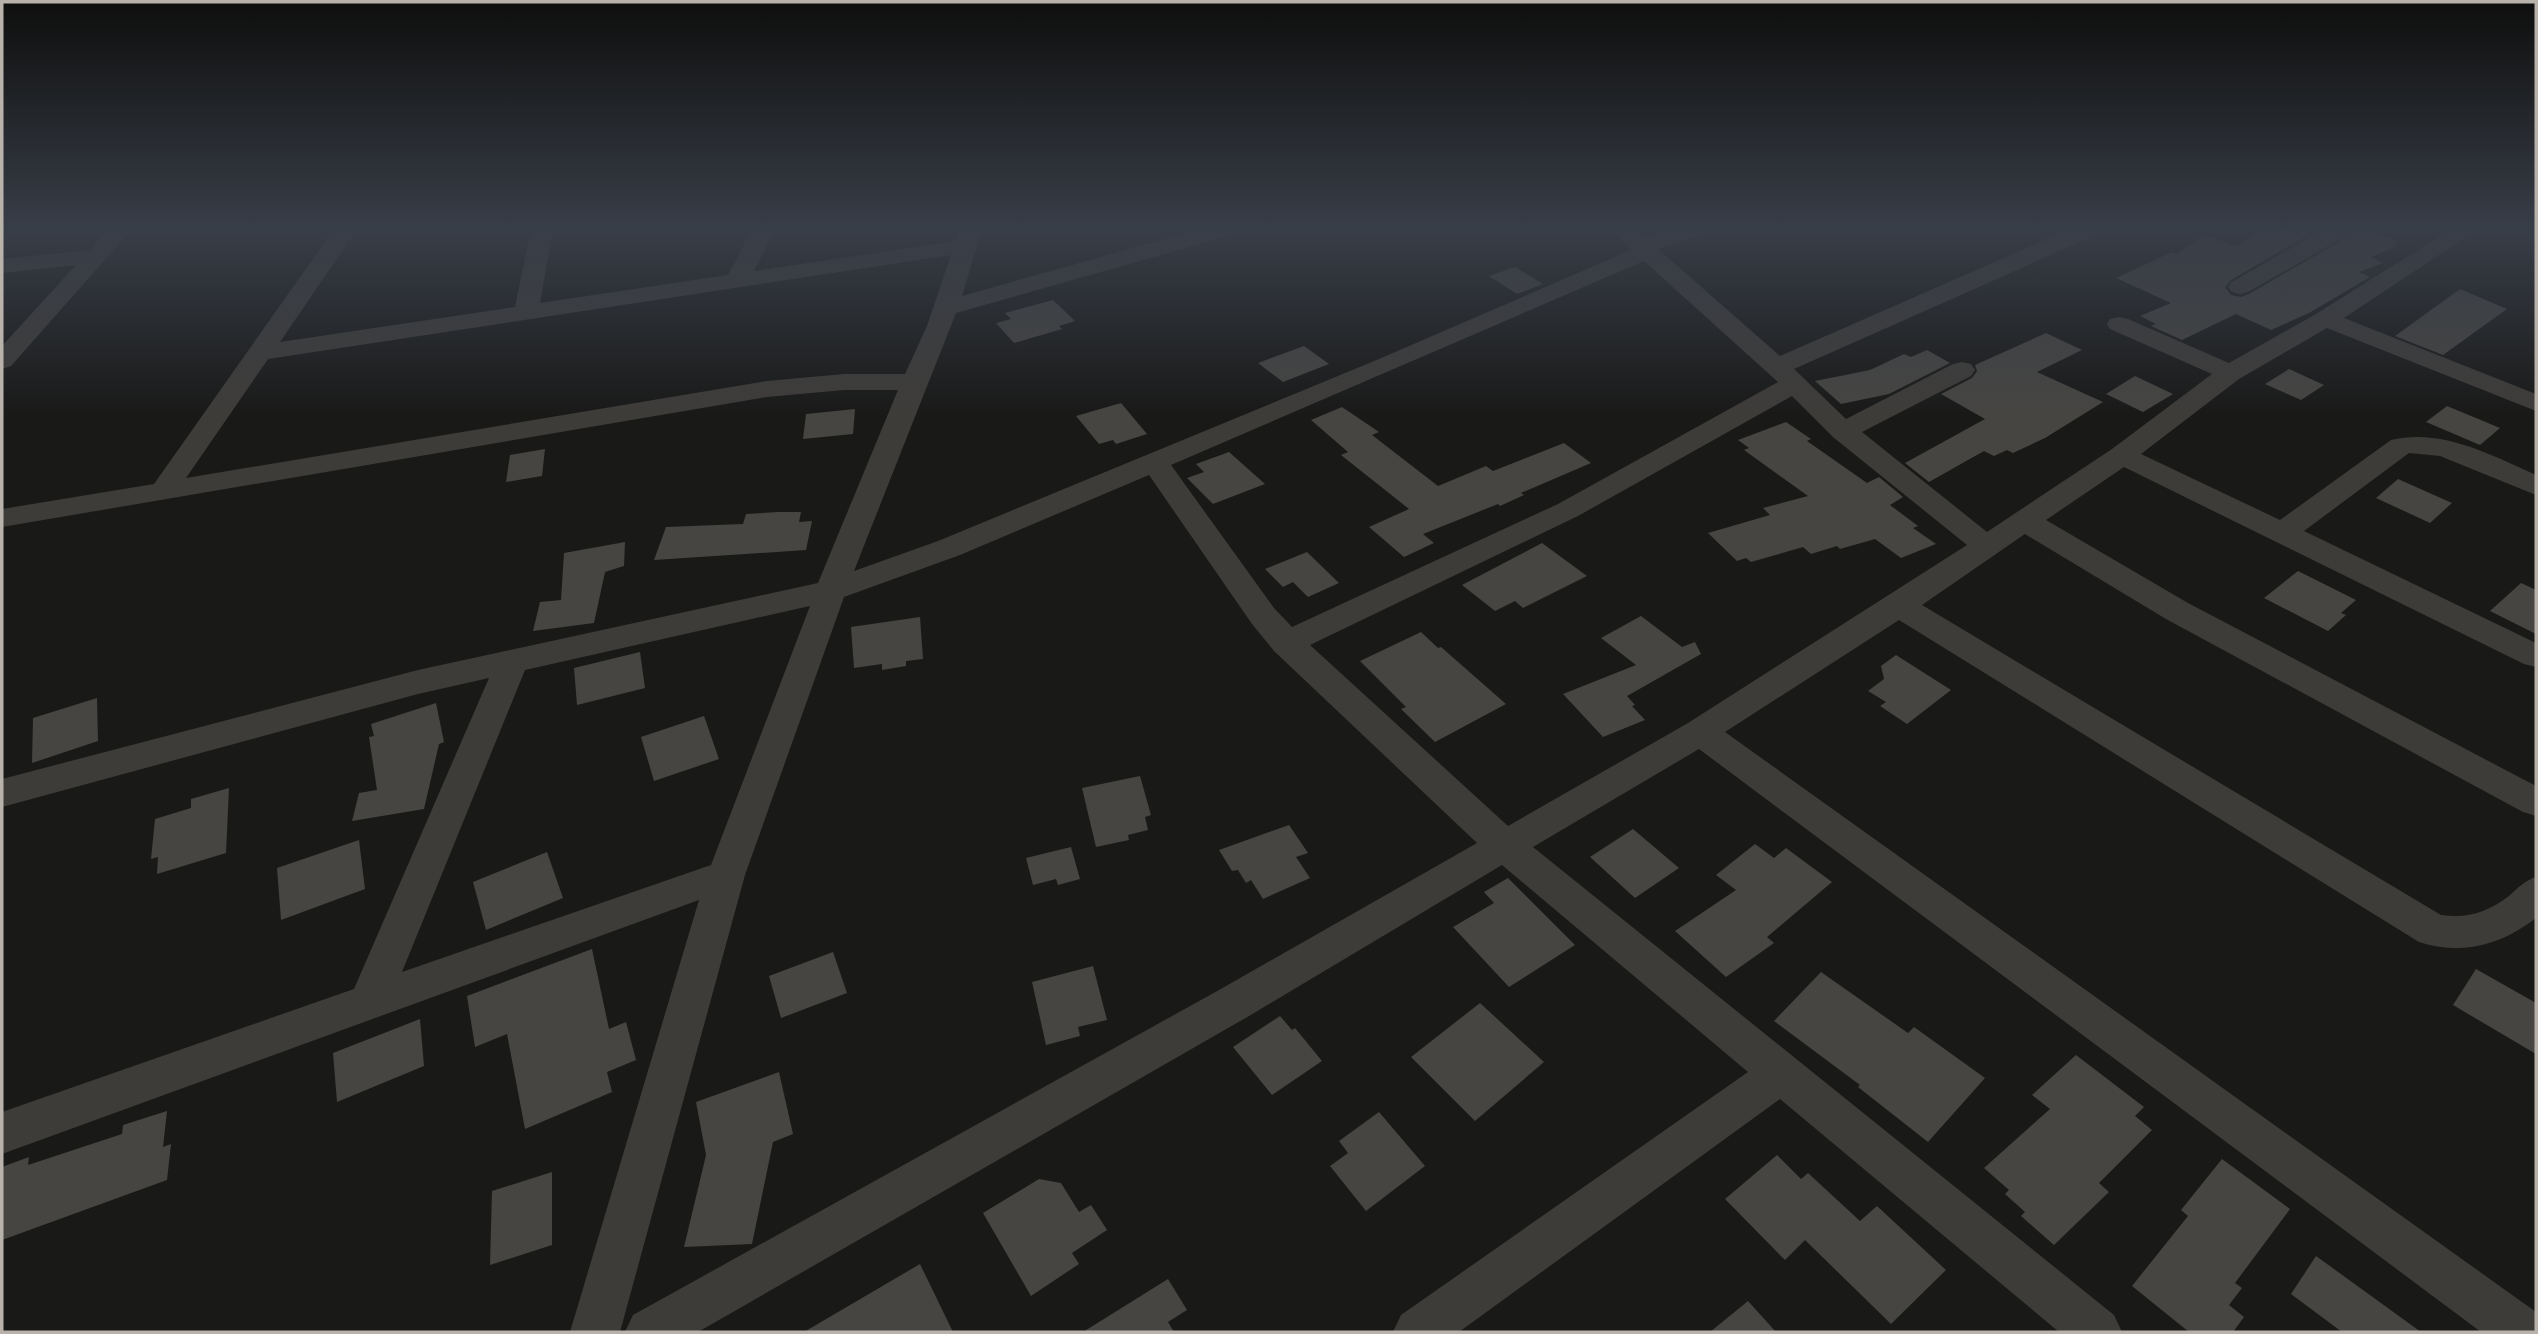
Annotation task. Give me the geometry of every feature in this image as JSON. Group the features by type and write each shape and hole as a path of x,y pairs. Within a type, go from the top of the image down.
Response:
{"street":[{"path":"2,361 64,291"},
{"path":"163,491 301,291"},
{"path":"526,314 530,291"},
{"path":"257,353 671,291"},
{"path":"595,1332 726,875 831,591 953,291"},
{"path":"948,308 1007,291"},
{"path":"2,793 418,682 831,591 949,548 1549,291"},
{"path":"1690,291 1843,431 1985,545"},
{"path":"1286,643 1568,510 1786,376 1955,291"},
{"path":"650,1332 1234,1003 1700,732 1899,605 2122,455 2230,373 2369,291"},
{"path":"2325,319 2536,403"},
{"path":"2119,324 2230,373"},
{"path":"1843,431 1962,370"},
{"path":"2,518 766,389 844,382 914,382"},
{"path":"2281,534 2408,443 2445,449 2536,486"},
{"path":"2122,455 2536,656"},
{"path":"1154,462 1251,599 1286,643 1505,846 2097,1332"},
{"path":"2024,520 2178,611 2536,802"},
{"path":"1899,605 2434,930 2464,933 2488,925 2527,906 2536,893"},
{"path":"369,1003 512,662"},
{"path":"1700,732 2522,1332"},
{"path":"2,1133 726,875"},
{"path":"1418,1332 1783,1072"}],"building":[{"path":"2145,291 2228,291 2231,295 2241,297 2254,291 2346,291 2309,313 2271,330 2236,314 2182,340 2151,326 2156,324 2140,316 2171,303"},
{"path":"2457,291 2465,291 2507,309 2443,355 2395,336"},
{"path":"1053,300 1075,321 1059,326 1062,329 1014,343 996,323 1011,319 1005,313"},
{"path":"2046,333 2082,350 2037,372 2103,402 2045,438 2013,453 2007,450 1994,456 1984,451 1929,482 1905,463 1985,419 1941,394 1972,378 1977,371 1975,365"},
{"path":"1304,346 1329,364 1283,382 1258,363"},
{"path":"1927,350 1950,363 1889,394 1841,404 1815,381 1870,370 1904,354 1911,357"},
{"path":"2289,369 2324,385 2301,400 2265,384"},
{"path":"2135,376 2173,394 2143,412 2106,394"},
{"path":"1121,403 1147,434 1116,444 1113,440 1099,444 1076,416"},
{"path":"2447,406 2500,428 2480,445 2426,422"},
{"path":"1342,407 1379,432 1372,435 1438,486 1486,466 1493,471 1564,443 1591,463 1521,493 1524,495 1500,506 1498,504 1423,534 1434,543 1404,557 1369,527 1409,509 1341,455 1348,452 1311,420"},
{"path":"855,409 853,434 803,439 806,414"},
{"path":"1786,422 1811,439 1807,441 1867,483 1879,477 1903,497 1890,505 1918,526 1913,528 1936,544 1901,558 1875,539 1811,554 1803,547 1751,562 1746,558 1737,561 1708,533 1770,515 1763,508 1808,496 1744,450 1749,448 1738,440"},
{"path":"545,449 542,476 506,482 510,455"},
{"path":"1229,452 1265,484 1213,504 1187,478 1204,472 1196,464"},
{"path":"2398,479 2452,503 2430,523 2376,498"},
{"path":"801,512 799,522 812,521 806,550 654,560 666,527 743,524 746,514"},
{"path":"625,542 624,566 605,572 594,623 533,631 540,602 561,600 564,553"},
{"path":"1542,543 1587,576 1523,608 1515,601 1495,611 1462,585"},
{"path":"1307,552 1339,583 1308,597 1293,582 1283,587 1265,569"},
{"path":"2298,571 2356,600 2341,613 2346,615 2328,631 2264,598"},
{"path":"2521,583 2536,590 2536,634 2490,611"},
{"path":"1641,616 1682,647 1695,642 1701,654 1627,696 1645,720 1603,737 1563,694 1636,665 1601,638"},
{"path":"920,617 923,659 906,661 906,666 882,670 882,664 854,668 851,627"},
{"path":"1421,632 1506,704 1435,742 1401,709 1406,707 1360,661"},
{"path":"640,652 645,688 577,705 574,668"},
{"path":"1896,655 1951,690 1907,724 1880,706 1886,702 1868,691 1884,679 1881,666"},
{"path":"97,698 98,741 32,763 33,718"},
{"path":"436,703 444,742 439,744 424,809 352,821 359,793 377,790 369,737 374,736 371,724"},
{"path":"704,716 719,759 654,781 641,737"},
{"path":"1140,776 1151,815 1145,817 1148,830 1128,835 1129,840 1096,847 1082,788"},
{"path":"229,788 226,853 157,874 158,857 151,859 155,819 191,808 191,799"},
{"path":"1289,825 1308,853 1296,857 1310,878 1263,899 1251,880 1246,883 1238,870 1232,871 1219,850"},
{"path":"1633,829 1679,868 1635,898 1590,857"},
{"path":"359,840 365,889 281,920 277,868"},
{"path":"1755,844 1774,858 1786,848 1832,882 1767,937 1774,943 1726,977 1675,931 1736,890 1716,875"},
{"path":"1071,847 1080,879 1058,885 1056,879 1033,885 1026,858"},
{"path":"547,852 563,898 486,930 473,882"},
{"path":"1508,878 1575,945 1509,987 1453,927 1494,903 1484,892"},
{"path":"592,949 609,1029 626,1022 636,1060 607,1072 612,1092 525,1129 507,1034 475,1047 467,996"},
{"path":"833,952 847,993 781,1018 769,976"},
{"path":"1093,966 1107,1020 1078,1027 1080,1036 1046,1045 1032,982"},
{"path":"2476,969 2536,1003 2536,1054 2453,1005"},
{"path":"1821,972 1908,1033 1914,1027 1985,1078 1928,1142 1858,1087 1860,1085 1774,1021"},
{"path":"1480,1003 1544,1062 1475,1121 1411,1057"},
{"path":"1280,1016 1292,1030 1295,1028 1322,1061 1272,1095 1233,1047"},
{"path":"420,1019 424,1066 337,1102 333,1053"},
{"path":"2076,1055 2144,1107 2135,1116 2152,1130 2099,1183 2109,1192 2054,1245 2021,1216 2025,1212 2005,1194 2009,1190 1984,1168 2050,1109 2032,1095"},
{"path":"779,1072 793,1134 773,1142 752,1244 684,1247 706,1155 696,1102"},
{"path":"167,1111 163,1147 171,1144 167,1180 2,1240 2,1167 29,1157 28,1165 122,1134 123,1125"},
{"path":"1379,1112 1425,1166 1366,1211 1330,1166 1348,1153 1339,1141"},
{"path":"1777,1155 1801,1179 1808,1173 1860,1221 1877,1206 1946,1270 1891,1324 1805,1240 1785,1260 1725,1199"},
{"path":"2222,1159 2290,1209 2235,1283 2242,1288 2229,1305 2244,1317 2233,1332 2189,1332 2132,1286 2188,1216 2181,1210"},
{"path":"552,1172 552,1245 490,1265 492,1191"},
{"path":"1039,1179 1061,1183 1079,1212 1091,1205 1107,1230 1072,1253 1079,1264 1031,1296 983,1213"},
{"path":"2316,1256 2421,1332 2342,1332 2291,1294"},
{"path":"920,1264 953,1332 804,1332"},
{"path":"1168,1279 1187,1310 1168,1322 1174,1332 1083,1332"},
{"path":"1748,1301 1776,1332 1710,1332"}]}
